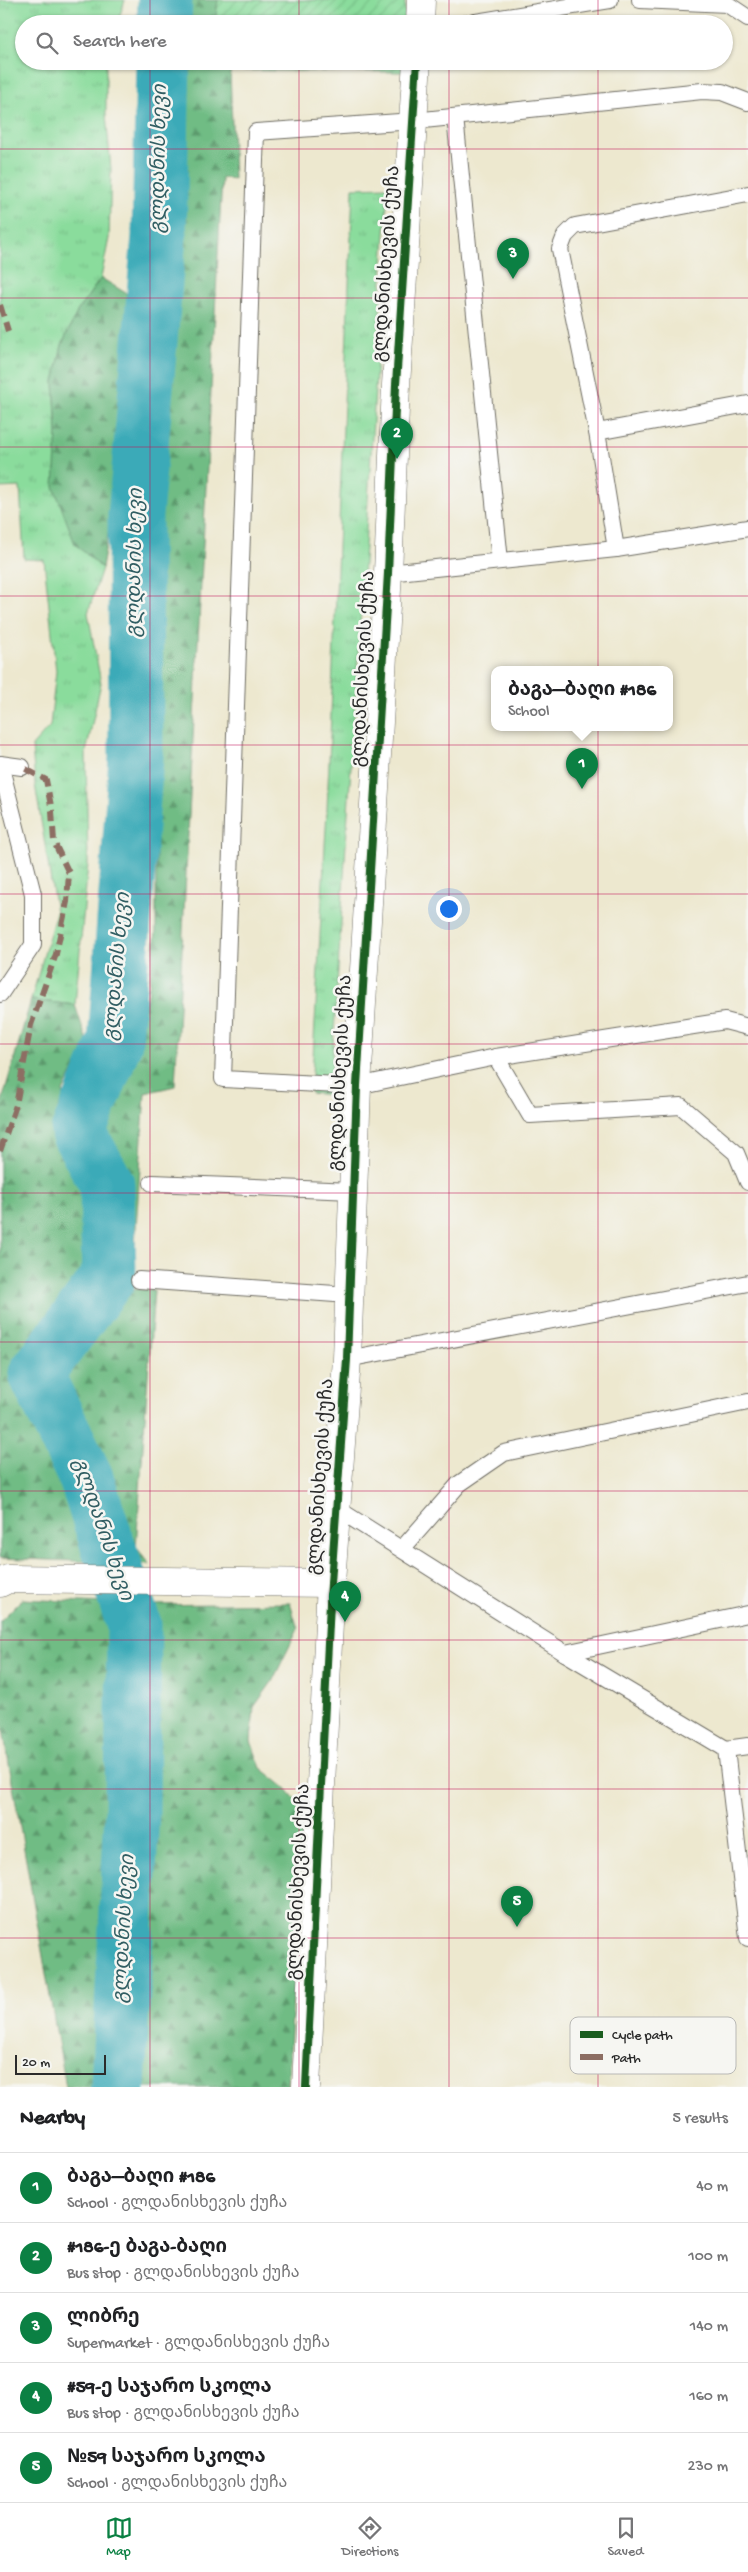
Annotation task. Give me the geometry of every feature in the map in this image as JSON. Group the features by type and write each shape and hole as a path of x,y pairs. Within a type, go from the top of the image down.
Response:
{"street":[{"path":"420,15 421,0"},
{"name":"გლდანისხევის ქუჩა","path":"306,2087 331,1583 347,1359 357,1086 388,573 396,385 417,70"},
{"path":"8,1580 331,1583"}],"lane":[{"path":"519,15 610,0"},
{"path":"640,0 727,2 748,18"},
{"path":"748,102 722,92 702,90 414,121 256,132 223,1080 357,1086 496,1057 725,1021 748,1027"},
{"path":"455,117 500,561"},
{"path":"616,549 597,432 560,249 565,236 575,226 748,194"},
{"path":"597,432 748,404"},
{"path":"388,573 616,549 748,528"},
{"path":"0,994 33,945 34,894 0,764 22,767"},
{"path":"496,1057 530,1115 682,1106 736,1153 748,1182"},
{"path":"152,1183 353,1191"},
{"path":"138,1280 349,1295"},
{"path":"347,1359 748,1283"},
{"path":"402,1549 459,1484 504,1453 748,1402"},
{"path":"336,1508 566,1653 726,1750 748,1746"},
{"path":"566,1653 748,1614"},
{"path":"726,1750 748,1938"}],"green space":[{"path":"0,0 125,0 120,15 15,15 15,70 106,70 106,114 111,169 109,238 101,278 78,310 62,345 54,382 57,431 75,544 102,568 88,613 101,683 86,752 88,864 75,1005 31,1000 56,912 35,784 32,746 50,726 56,671 44,560 24,559 20,487 0,488"},
{"path":"191,0 218,0 216,15 192,15"},
{"path":"218,0 405,0 405,15 216,15"},
{"path":"190,70 230,70 234,179 222,178 175,1086 145,1093 132,1289 154,1290 136,1547 150,1564 0,1558 0,1108 31,1000 75,1005 88,1044 63,1091 71,1126 70,1154 77,1161 97,1141 117,1107 148,995 156,932 156,714 146,523 147,442 160,350 183,240"},
{"path":"210,70 405,70 405,72"},
{"path":"388,187 330,1095 311,1093 327,810 353,188"},
{"path":"101,278 139,301 132,324 125,439 102,568 75,544 54,487 57,431 54,382 62,345 78,310"},
{"path":"22,1599 147,1605 290,1603 298,1629 272,1682 254,1707 251,1741 261,1768 286,1788 300,1805 302,1833 288,2087 66,2087 0,1713 0,1621"}],"waterway":[{"name":"გლდანის ხევი","path":"164,15 165,0"},
{"name":"გლდანის ხევი","path":"118,2087 132,1811 134,1625 86,1478 36,1374 109,1277 107,1184 78,1132 115,1042 136,758 135,516 159,236 163,70"}],"marked path":[{"path":"0,305 8,331"},
{"path":"0,1151 16,1105 31,1025 56,954 67,902 69,873 54,842 52,811 46,780 22,767"}],"cycle path":[{"path":"306,2087 331,1583 347,1359 357,1086 388,573 396,385 416,70"}],"place":[{"name":"ლიბრე","path":"513,279"},
{"name":"#186-ე ბაგა-ბაღი","path":"397,459"},
{"name":"ბაგა–ბაღი #186","path":"582,789"},
{"name":"#59-ე საჯარო სკოლა","path":"345,1622"},
{"name":"№59 საჯარო სკოლა","path":"517,1927"}]}
